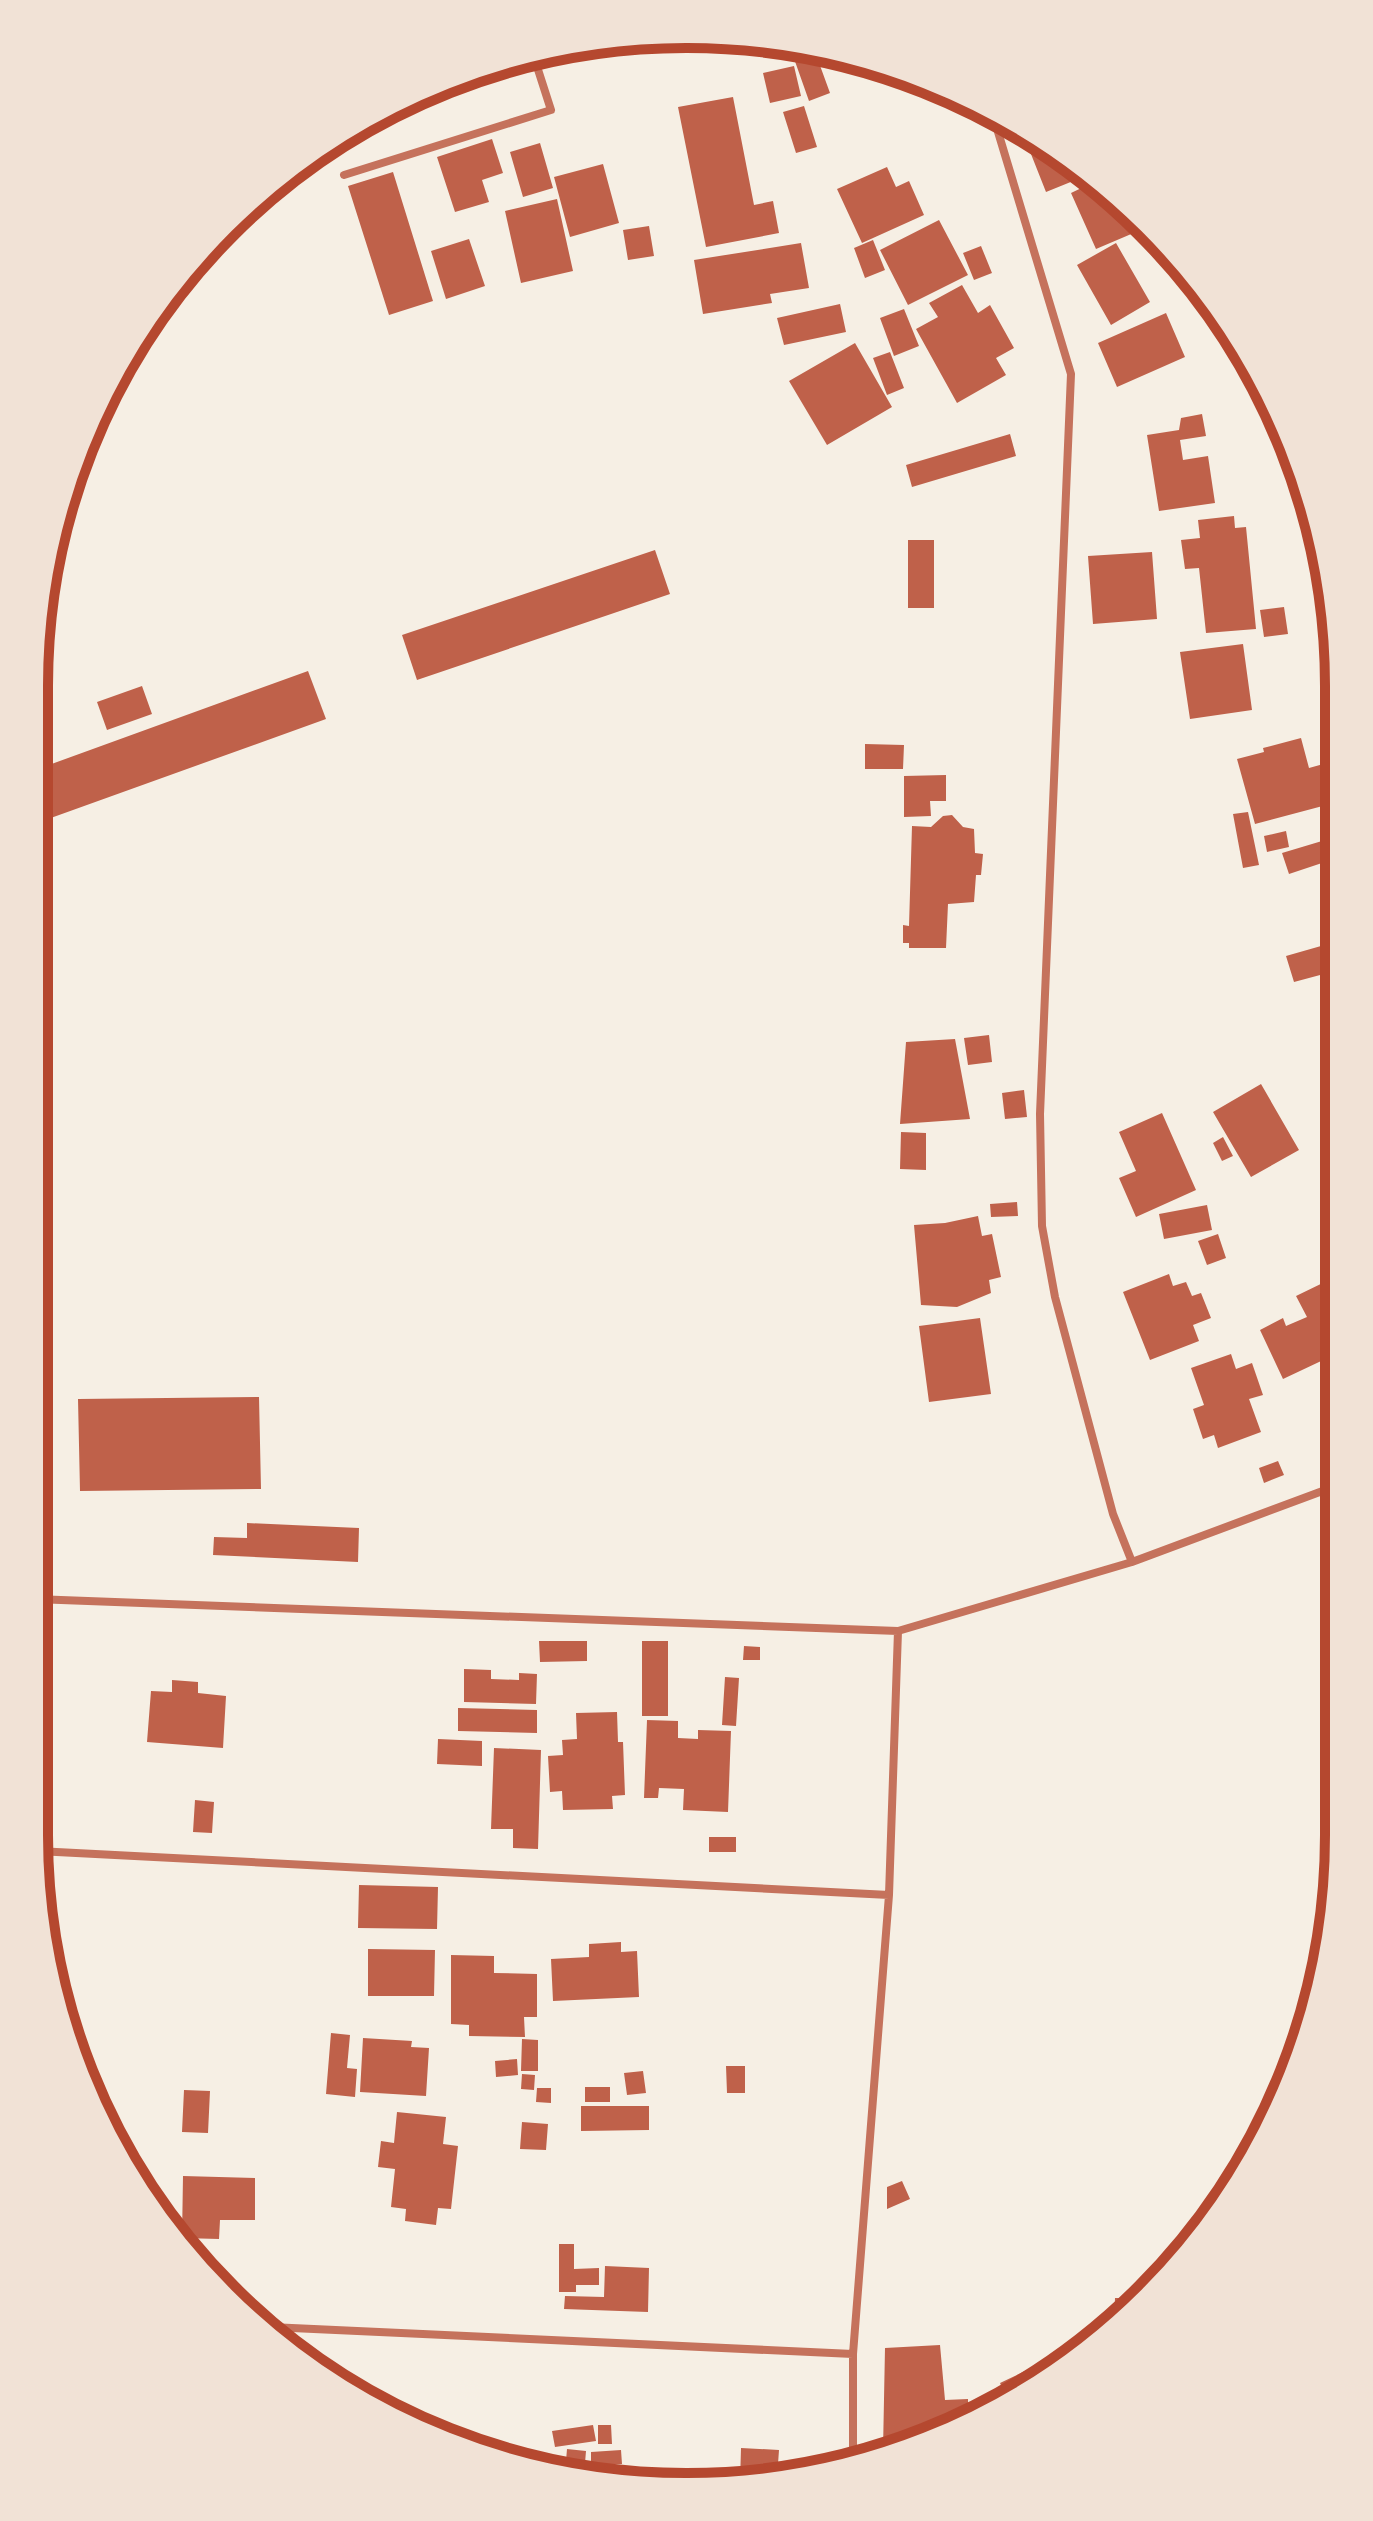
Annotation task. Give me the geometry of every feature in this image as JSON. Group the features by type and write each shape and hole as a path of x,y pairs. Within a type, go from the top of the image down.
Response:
{"street":[{"path":"344,175 551,110 537,66"},
{"path":"999,130 1071,374 1040,1114 1042,1226 1055,1297 1113,1514 1132,1562"},
{"path":"48,1600 898,1631 1132,1562 1325,1490"},
{"path":"853,2451 853,2354 889,1895 898,1631"},
{"path":"48,1852 889,1895"},
{"path":"281,2328 853,2354"}],"building":[{"path":"793,57 819,62 830,93 809,101"},
{"path":"794,66 801,96 770,103 763,73"},
{"path":"733,97 754,205 773,201 779,233 706,247 678,107"},
{"path":"804,106 817,147 796,153 783,112"},
{"path":"492,139 503,173 482,180 489,202 455,212 437,157"},
{"path":"540,143 553,188 523,197 510,152"},
{"path":"1029,149 1041,156 1075,180 1046,192"},
{"path":"603,164 619,223 570,237 554,177"},
{"path":"887,167 896,187 909,181 924,215 862,243 837,189"},
{"path":"393,172 433,301 389,315 348,186"},
{"path":"1084,187 1135,232 1096,249 1071,193"},
{"path":"557,199 573,271 521,283 505,211"},
{"path":"939,220 968,275 908,305 880,250"},
{"path":"649,226 654,256 628,260 623,230"},
{"path":"469,239 485,286 446,299 431,251"},
{"path":"873,240 885,270 865,278 854,248"},
{"path":"801,243 809,288 770,294 772,303 703,314 694,260"},
{"path":"1116,243 1150,302 1111,325 1077,265"},
{"path":"981,246 992,273 974,280 963,253"},
{"path":"962,285 978,313 990,305 1014,348 996,358 1006,375 957,403 916,329 938,317 929,303"},
{"path":"840,304 846,332 784,345 777,318"},
{"path":"904,309 919,346 894,356 880,318"},
{"path":"1166,313 1185,357 1117,387 1098,343"},
{"path":"855,343 892,407 827,445 789,381"},
{"path":"890,352 904,388 887,395 873,358"},
{"path":"1202,414 1206,436 1180,440 1183,460 1208,456 1215,503 1159,511 1147,435 1179,430 1181,418"},
{"path":"1010,434 1016,456 912,487 906,465"},
{"path":"1234,516 1235,528 1246,527 1256,629 1206,633 1199,568 1185,569 1181,540 1200,538 1198,520"},
{"path":"908,540 934,540 934,608 908,608"},
{"path":"655,550 670,594 417,680 402,635"},
{"path":"1152,552 1157,619 1093,624 1088,556"},
{"path":"1284,607 1288,634 1264,637 1260,610"},
{"path":"1243,644 1252,710 1190,719 1180,652"},
{"path":"308,671 326,719 48,819 48,765"},
{"path":"142,686 152,714 107,730 97,702"},
{"path":"1301,738 1309,768 1325,764 1325,805 1255,824 1237,759 1264,752 1263,748"},
{"path":"865,744 904,745 903,769 865,769"},
{"path":"946,775 946,801 930,801 931,816 904,817 904,776"},
{"path":"1248,812 1259,865 1243,868 1233,814"},
{"path":"952,815 963,827 974,829 975,853 983,854 981,875 976,875 974,902 948,904 946,948 909,948 909,943 903,943 903,925 909,926 912,826 931,827 943,816"},
{"path":"1286,831 1289,847 1267,852 1264,836"},
{"path":"1322,841 1325,862 1289,874 1282,853"},
{"path":"48,918 53,918 48,980"},
{"path":"1325,945 1325,974 1294,982 1286,956"},
{"path":"989,1035 992,1062 968,1065 964,1038"},
{"path":"955,1039 970,1119 900,1124 906,1042"},
{"path":"1261,1084 1299,1150 1251,1177 1213,1112"},
{"path":"1024,1090 1027,1117 1005,1119 1002,1093"},
{"path":"1162,1113 1196,1190 1136,1217 1119,1178 1136,1171 1119,1132"},
{"path":"901,1132 926,1133 926,1170 900,1169"},
{"path":"1223,1137 1233,1156 1222,1161 1213,1143"},
{"path":"1017,1202 1018,1216 991,1217 990,1204"},
{"path":"1207,1205 1212,1230 1164,1239 1159,1214"},
{"path":"48,1212 53,1212 52,1492 48,1492"},
{"path":"978,1216 982,1236 992,1234 1001,1277 989,1280 991,1293 957,1307 921,1305 914,1225"},
{"path":"1218,1234 1226,1258 1207,1265 1198,1241"},
{"path":"1169,1274 1173,1286 1186,1282 1192,1296 1201,1293 1211,1318 1193,1325 1199,1341 1150,1360 1123,1292"},
{"path":"1325,1282 1325,1359 1283,1379 1260,1330 1283,1318 1286,1326 1307,1317 1296,1296"},
{"path":"980,1318 991,1394 929,1402 919,1326"},
{"path":"1231,1354 1236,1369 1252,1363 1263,1395 1249,1399 1261,1432 1218,1448 1214,1435 1203,1439 1193,1409 1204,1405 1191,1368"},
{"path":"259,1397 261,1489 80,1491 78,1399"},
{"path":"1278,1461 1284,1475 1264,1483 1259,1468"},
{"path":"247,1523 359,1528 358,1562 213,1555 214,1537 247,1538"},
{"path":"539,1641 587,1641 587,1661 540,1662"},
{"path":"642,1641 668,1641 668,1716 642,1716"},
{"path":"744,1646 760,1647 760,1660 743,1660"},
{"path":"464,1669 491,1670 491,1679 519,1680 519,1673 537,1674 536,1704 464,1702"},
{"path":"725,1677 739,1678 736,1726 722,1725"},
{"path":"172,1680 198,1682 198,1693 226,1696 223,1748 147,1742 151,1691 172,1692"},
{"path":"458,1708 537,1710 537,1733 458,1731"},
{"path":"617,1712 618,1742 623,1742 625,1795 612,1796 613,1809 563,1810 562,1791 550,1792 548,1756 563,1755 562,1740 577,1739 576,1713"},
{"path":"647,1720 678,1721 678,1738 698,1739 698,1730 731,1731 728,1812 683,1810 684,1789 659,1788 658,1798 644,1798"},
{"path":"438,1739 482,1741 482,1766 437,1764"},
{"path":"494,1748 541,1750 538,1849 513,1848 513,1829 491,1829"},
{"path":"195,1800 214,1802 212,1833 193,1832"},
{"path":"709,1837 736,1837 736,1852 709,1852"},
{"path":"359,1885 438,1887 437,1929 358,1928"},
{"path":"621,1942 621,1952 637,1951 639,1997 553,2001 551,1959 589,1957 589,1944"},
{"path":"368,1949 435,1950 434,1996 368,1996"},
{"path":"451,1955 494,1956 494,1973 537,1974 537,2017 524,2017 525,2037 469,2036 469,2025 451,2024"},
{"path":"331,2033 350,2035 347,2068 357,2069 355,2097 326,2094"},
{"path":"363,2038 412,2041 411,2047 429,2048 426,2096 360,2092"},
{"path":"522,2039 538,2040 538,2071 521,2071"},
{"path":"517,2059 518,2075 496,2077 495,2061"},
{"path":"726,2066 745,2066 745,2093 727,2093"},
{"path":"643,2071 646,2093 627,2095 624,2073"},
{"path":"522,2074 535,2075 534,2090 521,2089"},
{"path":"585,2087 610,2087 610,2102 585,2102"},
{"path":"537,2088 551,2088 551,2103 536,2102"},
{"path":"184,2090 210,2091 208,2133 182,2132"},
{"path":"581,2106 649,2106 649,2130 581,2131"},
{"path":"397,2112 446,2117 443,2144 458,2146 451,2209 438,2208 436,2225 405,2221 406,2209 391,2207 395,2169 378,2167 381,2141 394,2143"},
{"path":"522,2122 548,2124 546,2150 520,2149"},
{"path":"183,2176 255,2178 255,2220 220,2220 219,2239 192,2238 182,2226"},
{"path":"902,2181 910,2199 887,2209 887,2187"},
{"path":"559,2244 574,2244 574,2269 599,2268 599,2285 576,2285 576,2292 559,2292"},
{"path":"605,2266 649,2268 648,2312 564,2309 565,2296 604,2297"},
{"path":"1115,2298 1125,2298 1115,2308"},
{"path":"940,2345 945,2400 968,2399 968,2407 883,2442 885,2348"},
{"path":"1048,2360 1048,2360 1003,2389 1000,2383"},
{"path":"593,2425 596,2441 555,2447 552,2431"},
{"path":"598,2425 611,2425 612,2444 598,2444"},
{"path":"741,2448 779,2450 778,2464 791,2464 770,2468 740,2471"},
{"path":"567,2449 586,2451 585,2463 566,2461"},
{"path":"621,2450 622,2464 591,2465 591,2452"}]}
